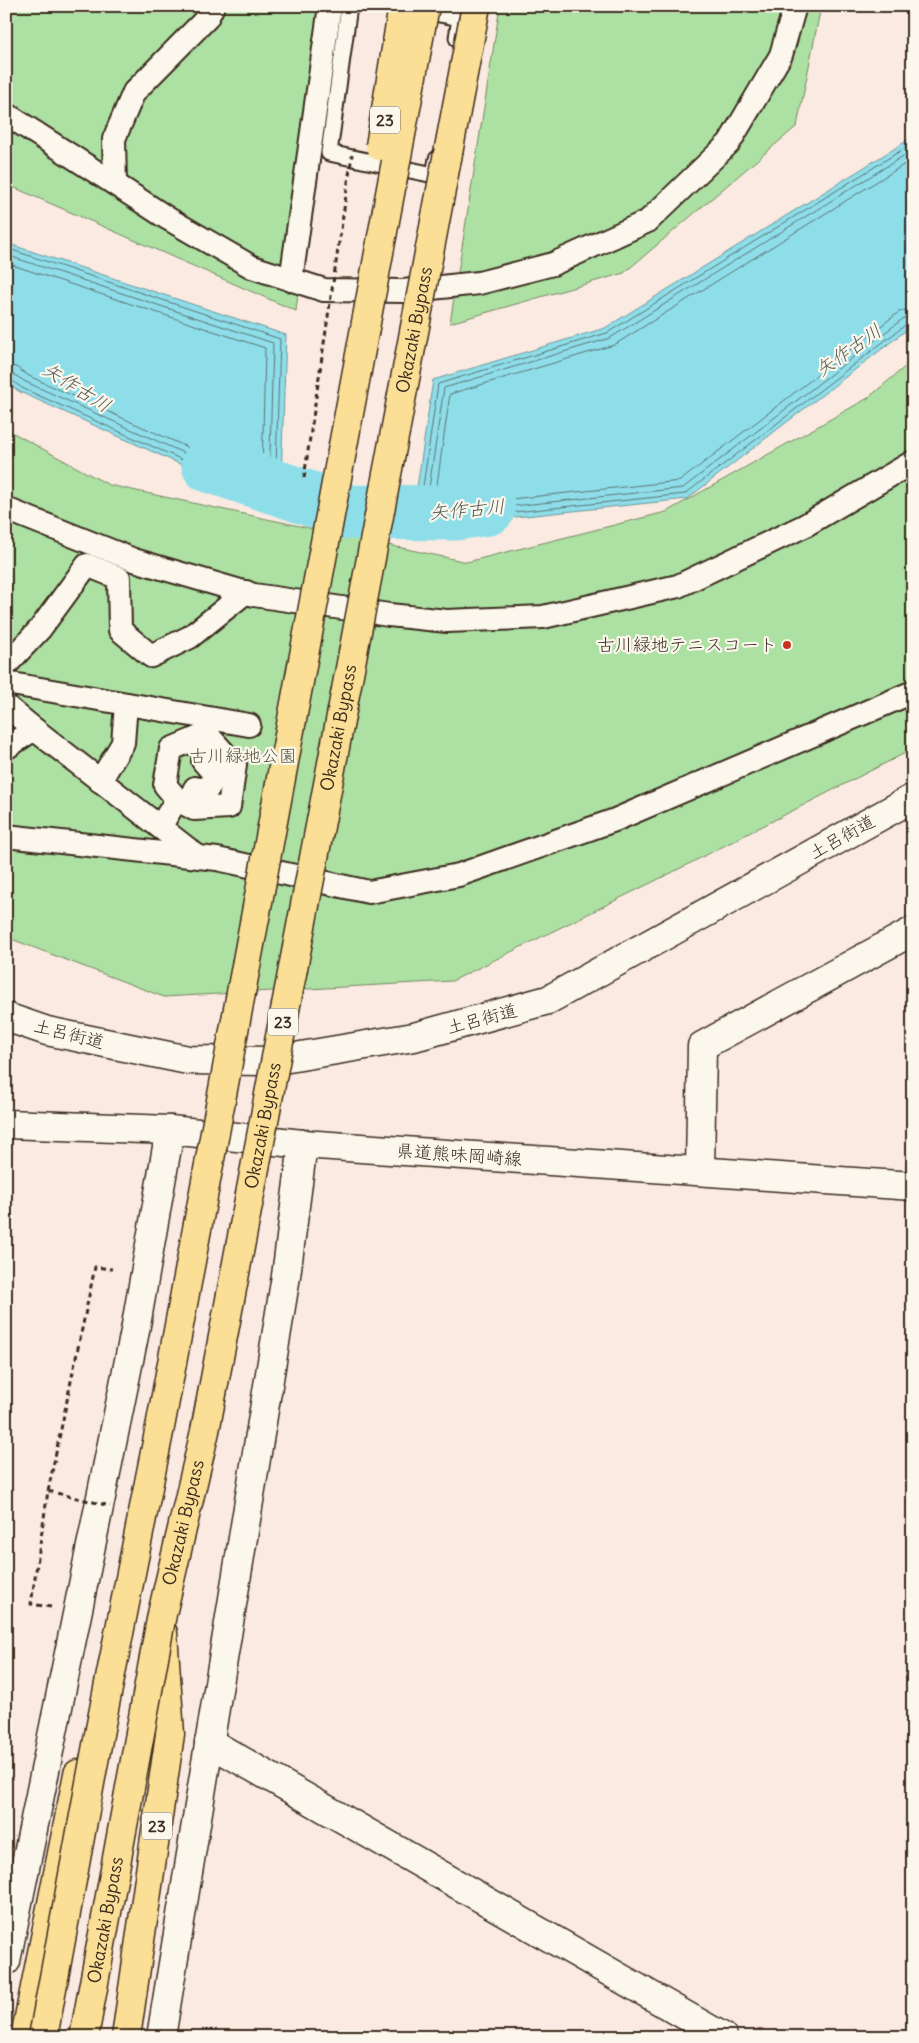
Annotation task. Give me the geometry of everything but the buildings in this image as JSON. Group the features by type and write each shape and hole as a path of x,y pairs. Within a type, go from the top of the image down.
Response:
{"highway":[{"name":"Okazaki Bypass","path":"84,2037 162,1614 205,1431 476,6"},
{"name":"23","path":"43,2037 100,1729 163,1413 383,231 371,207 410,7"},
{"name":"23","path":"126,2037 170,1734 162,1614"},
{"name":"23","path":"25,2037 79,1769 100,1729"}],"street":[{"path":"115,184 114,139 134,92 207,18 213,6"},
{"path":"291,280 330,6"},
{"path":"6,114 167,218 252,267 324,290 403,291 480,283 553,264 648,221 729,143 781,55 795,6"},
{"path":"6,509 134,560 246,592 388,615 447,621 543,617 678,586 804,526 913,462"},
{"path":"6,665 40,629 87,565 119,578 120,630 151,656 190,637 246,592"},
{"path":"6,683 126,704 210,726 249,725"},
{"path":"6,836 198,857 369,892 459,875 615,820 913,692"},
{"path":"100,780 123,744 126,704"},
{"path":"6,706 198,857"},
{"path":"160,827 187,797 207,790 216,776 203,761 210,726"},
{"path":"210,726 235,765 229,808 194,809 187,797 165,785 171,750 210,726"},
{"path":"6,748 34,729"},
{"name":"土呂街道","path":"6,1017 47,1031 188,1060 271,1061 414,1037 548,1000 913,798"},
{"path":"700,1171 702,1046 913,931"},
{"name":"県道熊味岡崎線","path":"6,1124 170,1130 302,1144 913,1186"},
{"path":"6,1961 133,1341 170,1130"},
{"path":"162,2037 286,1276 302,1144"},
{"path":"209,1742 723,2037"}],"lane":[{"path":"349,6 329,152 434,175 460,18 410,7 384,164"}],"path":[{"path":"304,480 353,151"},
{"path":"51,1607 31,1604 48,1491 95,1267 112,1269"},
{"path":"48,1491 110,1506"}],"green space":[{"path":"6,6 330,6 296,311 6,184"},
{"path":"500,6 821,6 797,126 624,273 450,323"},
{"name":"古川緑地公園","path":"913,360 913,749 671,873 452,981 164,997 6,937 6,429 109,485 467,562 666,512 868,398"}],"water":[{"path":"913,137 913,325 687,499 411,528 433,380 605,328"},
{"path":"6,243 286,335 280,509 20,392 6,383"}],"waterway":[{"name":"矢作古川","path":"209,465 350,512 455,513 488,508"}],"place":[{"name":"古川緑地テニスコート","path":"787,645"}]}
